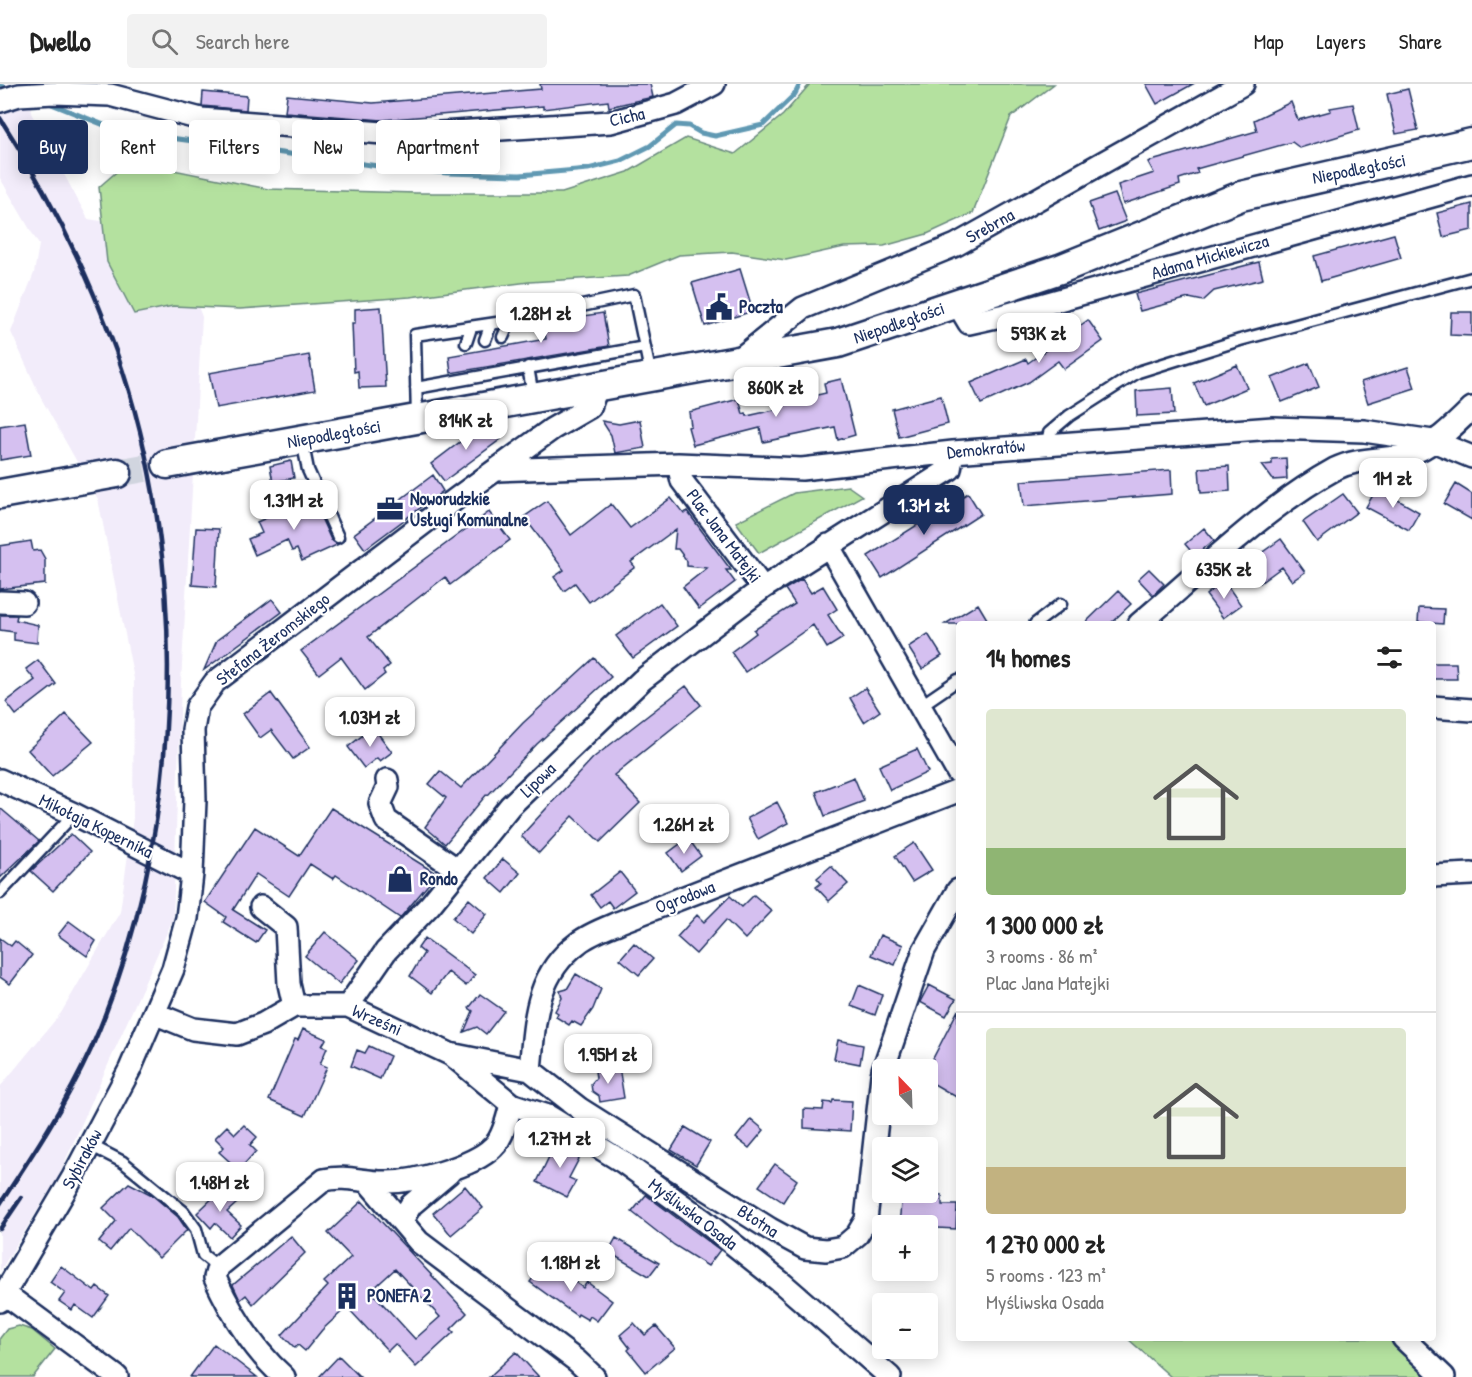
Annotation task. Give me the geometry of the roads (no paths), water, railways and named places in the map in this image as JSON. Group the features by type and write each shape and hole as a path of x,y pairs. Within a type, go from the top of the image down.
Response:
{"street":[{"name":"Cicha","path":"10,98 54,93 110,95 201,119 409,135 611,122 676,104 714,84"},
{"name":"Srebrna","path":"737,361 803,308 956,245 1243,84"},
{"name":"Niepodległości","path":"167,464 838,343 1060,269 1241,196 1472,143"},
{"name":"Adama Mickiewicza","path":"957,303 969,323 1005,315 1472,184"},
{"name":"Stefana Żeromskiego","path":"156,1014 173,969 187,918 192,874 195,801 193,730 197,707 215,682 552,429 590,407 598,385"},
{"path":"1143,621 1278,507 1336,469 1359,459 1407,455 1433,441 1472,408"},
{"name":"Demokratów","path":"497,470 678,464 802,470 953,452 1273,428 1364,431 1433,441 1472,457"},
{"name":"Plac Jana Matejki","path":"678,464 682,481 763,588 951,469 953,452"},
{"path":"0,494 117,473"},
{"path":"828,545 956,769"},
{"name":"Lipowa","path":"348,1006 386,951 430,905 510,806 642,680 763,588"},
{"path":"0,602 24,603"},
{"path":"1436,707 1472,710"},
{"name":"Mikołaja Kopernika","path":"0,780 74,814 192,874"},
{"path":"387,780 388,787 380,804 386,820 458,870"},
{"name":"Ogrodowa","path":"530,1070 540,995 556,961 579,941 620,922 956,792"},
{"path":"1436,876 1472,874"},
{"path":"887,1059 924,950 956,894"},
{"path":"156,1014 194,1029 237,1034 263,1024 294,1006 289,984 286,927 261,906"},
{"name":"Wrześni","path":"294,1006 348,1006 450,1054 530,1070"},
{"name":"Sybiraków","path":"3,1297 90,1145 156,1014"},
{"name":"Myśliwska Osada","path":"450,1054 512,1104 548,1116 623,1162 703,1220 791,1291 890,1377"},
{"name":"Błotna","path":"530,1070 580,1109 805,1248 826,1250 843,1247 857,1235 866,1220 876,1125"},
{"path":"402,1220 411,1204 456,1167 494,1147 512,1104"},
{"path":"284,1377 262,1358 240,1323 215,1278 218,1267 324,1180 338,1177 368,1182 404,1181 456,1167"},
{"path":"368,1182 419,1242 577,1361 594,1377"},
{"path":"3,1297 117,1377"},
{"path":"1406,1341 1444,1377"}],"lane":[{"path":"1047,444 1049,432 1069,416 1138,372 1240,340 1472,278"},
{"path":"417,419 415,335 510,321 634,295 651,376"},
{"path":"503,337 510,321"},
{"path":"485,340 491,324"},
{"path":"466,343 471,328"},
{"path":"416,388 645,347"},
{"path":"528,367 533,399"},
{"path":"302,440 308,470 338,537"},
{"path":"1039,621 1061,604"},
{"path":"920,706 956,681"},
{"path":"0,893 74,814"},
{"path":"90,1145 123,1162 183,1211 196,1229 203,1255 218,1267"}],"waterway":[{"path":"44,101 119,131 378,166 447,173 520,175 588,169 620,161 650,146 676,125 689,126 701,133 715,136 763,125 795,94 800,84"},
{"path":"0,86 13,90"}],"tunnel":[{"path":"117,473 167,464"}],"railway":[{"path":"0,118 50,202 79,261 116,351 141,435 158,522 166,612 167,703 160,793 145,882 122,967 91,1049 71,1089 0,1204"},
{"path":"0,1229 21,1198"}],"place":[{"name":"Poczta","path":"719,307"},
{"name":"Noworudzkie Usługi Komunalne","path":"390,509"},
{"name":"Rondo","path":"400,879"},
{"name":"PONEFA 2","path":"347,1296"}]}
